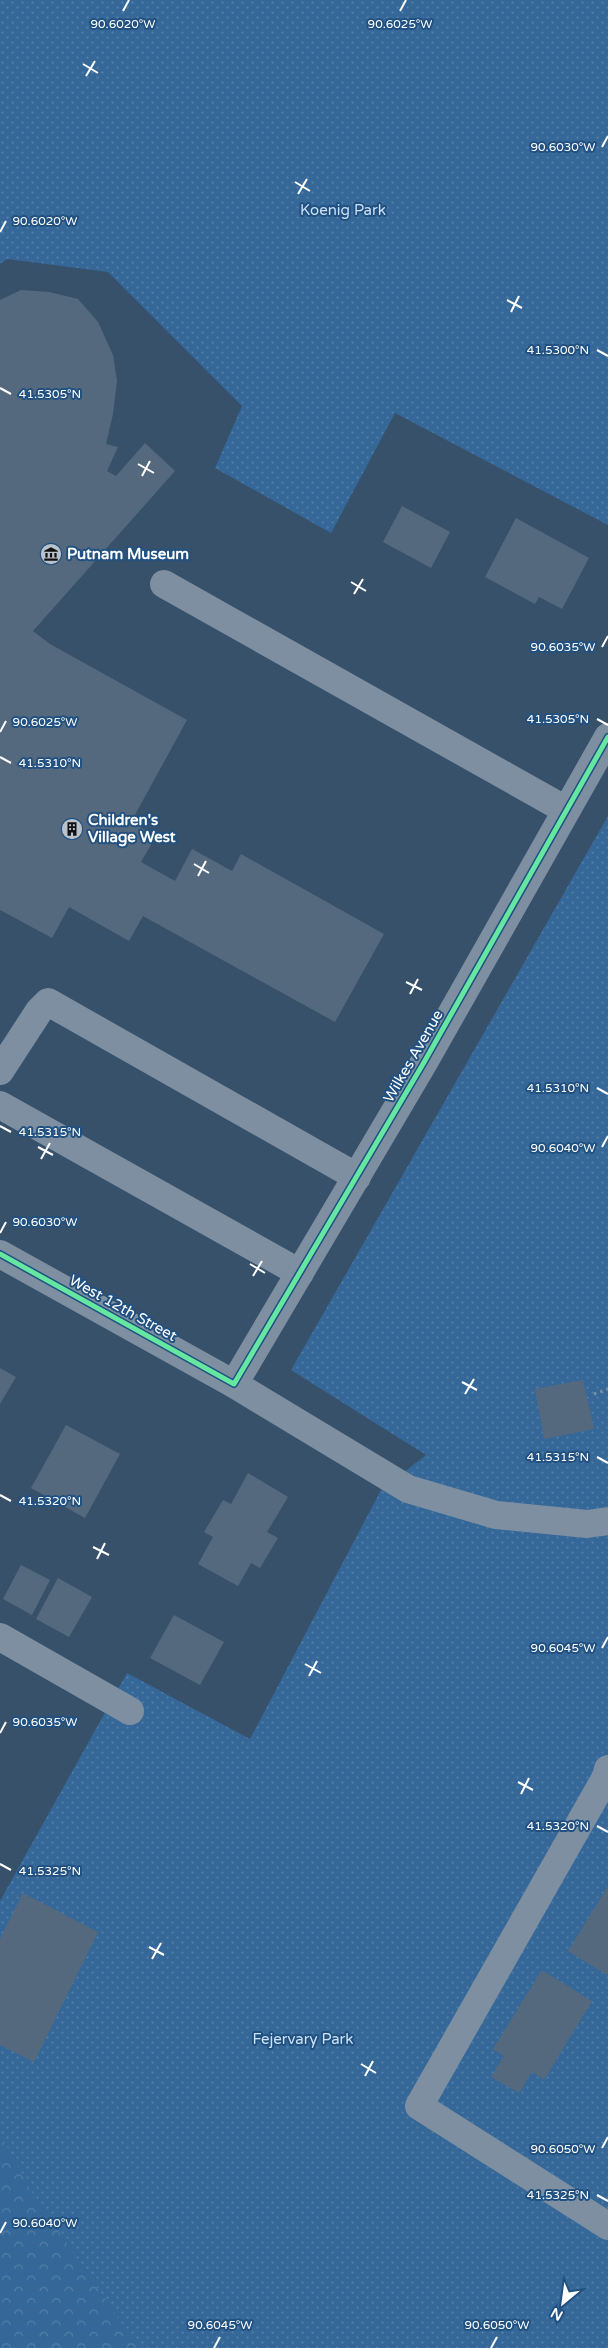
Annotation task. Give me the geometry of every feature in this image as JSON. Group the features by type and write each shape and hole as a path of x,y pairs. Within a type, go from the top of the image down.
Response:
{"street":[{"path":"164,584 566,810"},
{"name":"Wilkes Avenue","path":"234,1384 423,1064 608,737"},
{"path":"0,1071 39,1011 48,1002 357,1177"},
{"path":"0,1105 300,1274"},
{"name":"West 12th Street","path":"0,1254 234,1384 408,1489 496,1515 587,1524 608,1521"},
{"path":"0,1637 130,1711"},
{"path":"608,1769 606,1778 419,2106 608,2226"}],"path":[{"path":"594,1394 608,1389"}],"green space":[{"name":"Koenig Park","path":"0,0 608,0 608,525 395,413 331,533 215,468 242,406 108,272 7,259 0,264"},
{"name":"Fejervary Park","path":"608,816 608,2348 0,2348 0,1901 127,1673 250,1739 381,1490 426,1455 291,1370"},
{"path":"0,2134 33,2194 139,2348 0,2348"}],"building":[{"name":"Children's Village West","path":"21,290 49,292 78,299 98,322 113,355 117,381 113,414 106,444 118,447 107,471 116,476 145,443 175,471 33,631 50,644 187,720 131,822 156,836 141,862 175,881 192,849 232,871 241,854 384,934 335,1022 143,916 129,941 69,907 52,938 0,910 0,300"},
{"path":"402,506 450,532 431,568 383,542"},
{"path":"516,518 589,558 562,609 539,597 535,604 485,577"},
{"path":"0,1368 16,1377 0,1404"},
{"path":"583,1380 594,1429 544,1439 535,1389"},
{"path":"66,1425 120,1454 85,1518 31,1488"},
{"path":"248,1473 288,1497 267,1532 278,1538 260,1568 251,1563 238,1586 198,1564 213,1537 204,1532 223,1500 231,1504"},
{"path":"21,1565 50,1580 32,1615 3,1599"},
{"path":"58,1578 92,1597 69,1637 36,1619"},
{"path":"174,1615 224,1642 200,1685 150,1658"},
{"path":"608,1886 608,1973 607,1975 568,1951"},
{"path":"23,1893 98,1932 34,2062 0,2045 0,1939"},
{"path":"542,1970 592,2001 544,2080 532,2072 519,2093 491,2077 504,2056 493,2049"}],"cycle path":[{"path":"0,1254 234,1384 423,1064 608,737"}],"place":[{"name":"Putnam Museum","path":"51,554"},
{"name":"Children's Village West","path":"72,829"}]}
